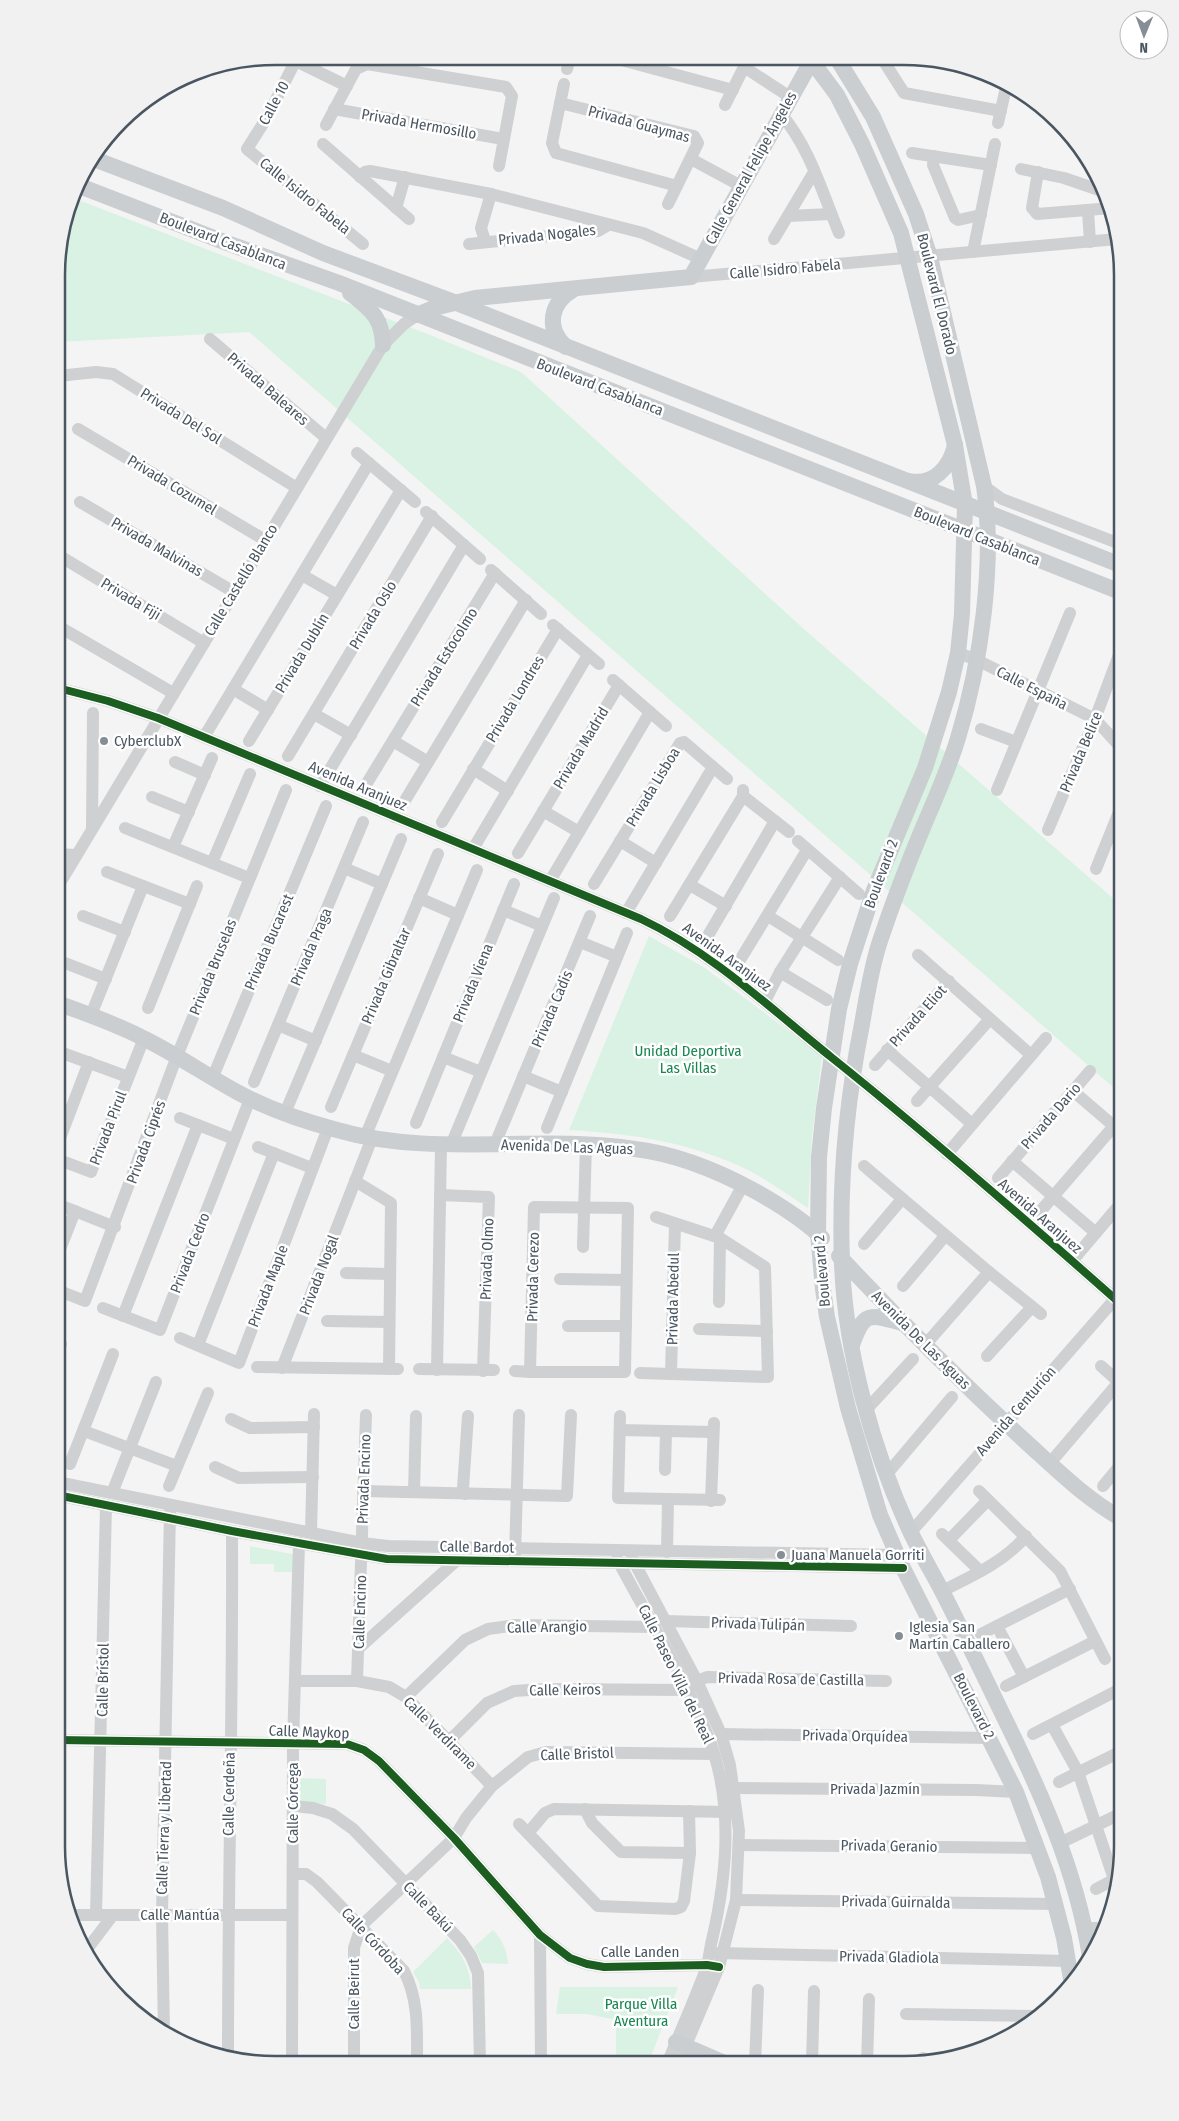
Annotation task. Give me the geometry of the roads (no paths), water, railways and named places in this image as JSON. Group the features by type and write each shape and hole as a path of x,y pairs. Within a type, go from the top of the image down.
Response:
{"main road":[{"name":"Calle General Felipe Ángeles","path":"691,277 808,65"},
{"name":"Boulevard El Dorado","path":"815,65 837,95 862,144 901,233 909,258 955,445 965,505 965,530"},
{"name":"Boulevard El Dorado","path":"841,65 873,117 916,214 930,257 984,486 988,514 988,540"},
{"name":"Boulevard Casablanca","path":"98,161 223,208 323,253 454,302 1114,563"},
{"name":"Boulevard Casablanca","path":"84,188 227,243 339,283 1114,589"},
{"name":"Calle Isidro Fabela","path":"454,302 475,298 691,277"},
{"path":"339,283 372,311 378,319 383,334 383,346"},
{"path":"568,348 560,342 555,332 554,312 558,302 574,289"},
{"name":"Calle Castelló Blanco","path":"417,315 454,302"},
{"path":"902,479 920,481 937,475 949,462 955,445"},
{"name":"Boulevard 2","path":"965,530 958,653 934,742 874,890 850,964 839,1009 819,1157 818,1234 827,1317 848,1408 868,1480 900,1561 1016,1792 1038,1848 1056,1904 1070,1975"},
{"name":"Boulevard 2","path":"988,540 978,660 958,741 879,944 852,1073 841,1185 841,1259 845,1314 866,1410 887,1474 911,1532 1038,1786 1077,1892 1088,1946"},
{"name":"Avenida De Las Aguas","path":"65,1006 144,1038 250,1099 328,1128 368,1137 417,1144 586,1144 652,1152 704,1168 743,1185 787,1211 818,1234 903,1323 1006,1423 1091,1498 1114,1514"},
{"path":"852,1346 859,1326 869,1318 882,1317 903,1323"},
{"path":"680,2044 708,2056"}],"street":[{"name":"Calle 10","path":"247,149 266,119 294,65"},
{"path":"308,65 346,86"},
{"path":"326,125 356,69 366,65"},
{"path":"374,65 506,87 512,96 499,166"},
{"path":"640,65 733,90"},
{"path":"725,105 745,65"},
{"path":"749,65 790,97"},
{"path":"886,65 904,93 1001,111"},
{"path":"564,84 552,143 556,153 676,186"},
{"path":"998,124 1005,91"},
{"name":"Privada Guaymas","path":"560,103 694,136 698,144 668,204"},
{"name":"Privada Hermosillo","path":"334,109 503,140"},
{"path":"781,114 803,144 839,233"},
{"path":"323,144 409,220"},
{"path":"973,252 995,144"},
{"name":"Calle Isidro Fabela","path":"247,149 363,244"},
{"path":"912,153 991,165"},
{"path":"934,156 933,165 955,218 958,220 980,215"},
{"name":"Privada Guaymas","path":"691,159 741,186"},
{"path":"1021,169 1078,182 1095,188"},
{"path":"360,176 370,171 491,194"},
{"path":"774,239 814,172"},
{"path":"1038,172 1032,208 1037,214 1104,209"},
{"path":"396,208 406,177"},
{"name":"Privada Nogales","path":"485,241 481,228 491,194 643,233 701,259"},
{"path":"1088,210 1090,242"},
{"path":"788,216 831,214"},
{"name":"Privada Nogales","path":"469,244 598,231 608,225"},
{"name":"Calle Isidro Fabela","path":"691,277 1111,240"},
{"name":"Calle Castelló Blanco","path":"65,874 383,346 404,324 417,315"},
{"name":"Privada Baleares","path":"210,339 326,438"},
{"name":"Privada Del Sol","path":"65,375 96,372 113,374 297,488"},
{"name":"Privada Cozumel","path":"78,429 265,540"},
{"path":"357,453 415,502"},
{"path":"204,737 369,463"},
{"path":"984,486 1002,500 1114,543"},
{"name":"Privada Dublín","path":"249,741 401,490"},
{"name":"Privada Malvinas","path":"80,502 234,592"},
{"name":"Privada Oslo","path":"288,756 429,514 480,559"},
{"path":"320,786 464,545"},
{"name":"Privada Fiji","path":"65,558 204,643"},
{"name":"Privada Estocolmo","path":"364,788 493,572 541,614"},
{"path":"302,575 337,595"},
{"path":"396,817 526,600"},
{"path":"997,790 1070,613"},
{"name":"Privada Londres","path":"442,822 555,627 599,664"},
{"path":"65,630 173,694"},
{"name":"Calle España","path":"958,653 978,660 1094,720 1114,741"},
{"path":"473,849 588,656"},
{"name":"Privada Belíce","path":"1048,830 1114,668"},
{"name":"Privada Madrid","path":"518,853 544,811 616,682 666,726"},
{"name":"Avenida Aranjuez","path":"65,690 108,701 158,718 662,929 699,951 765,1001 1072,1261 1114,1293"},
{"name":"Privada Dublín","path":"233,690 268,710"},
{"path":"92,830 94,712"},
{"path":"550,881 650,712"},
{"path":"314,714 350,735"},
{"path":"980,729 1016,742"},
{"path":"393,741 428,762"},
{"name":"Privada Lisboa","path":"594,884 680,743 684,742 727,779"},
{"path":"173,847 212,758"},
{"path":"175,762 205,775"},
{"path":"626,913 713,767"},
{"path":"473,770 508,791"},
{"path":"212,863 250,774"},
{"name":"Privada Bruselas","path":"177,1056 286,790"},
{"path":"670,916 743,793 859,894"},
{"path":"152,797 189,812"},
{"name":"Privada Bucarest","path":"212,1078 326,806"},
{"path":"544,811 580,832"},
{"path":"699,951 775,821"},
{"name":"Privada Praga","path":"254,1082 363,822"},
{"path":"1096,869 1114,824"},
{"path":"125,828 249,878"},
{"path":"285,1113 401,839"},
{"name":"Privada Lisboa","path":"620,841 656,862"},
{"path":"740,960 768,916 798,841"},
{"path":"65,854 76,855"},
{"name":"Privada Gibraltar","path":"331,1107 438,854"},
{"path":"344,868 382,884"},
{"path":"368,1137 392,1071 477,870"},
{"path":"107,872 190,904"},
{"path":"765,1001 780,972 840,877"},
{"name":"Privada Viena","path":"416,1123 514,884"},
{"path":"690,885 726,906"},
{"path":"91,1015 143,886"},
{"path":"148,1008 197,886"},
{"path":"419,898 458,915"},
{"path":"437,1370 440,1195 446,1145 481,1072 554,898"},
{"path":"503,910 542,926"},
{"path":"83,916 125,932"},
{"name":"Privada Cadis","path":"495,1144 590,916"},
{"path":"768,916 838,960"},
{"path":"547,1128 627,933"},
{"path":"580,942 617,957"},
{"name":"Privada Eliot","path":"918,955 1031,1055"},
{"path":"65,963 106,979"},
{"path":"780,972 827,1000"},
{"name":"Privada Eliot","path":"875,1065 949,981"},
{"path":"917,1101 990,1019"},
{"path":"278,1026 316,1041"},
{"name":"Privada Pirul","path":"65,1162 91,1172 144,1038"},
{"path":"946,1154 1046,1038"},
{"name":"Privada Eliot","path":"887,1050 972,1124"},
{"name":"Privada Pirul","path":"65,1054 128,1077"},
{"path":"353,1055 392,1071"},
{"name":"Privada Ciprés","path":"65,1293 86,1301 177,1056"},
{"path":"443,1057 481,1072"},
{"path":"65,1126 90,1062"},
{"name":"Privada Dario","path":"998,1178 1090,1072"},
{"path":"523,1076 562,1092"},
{"path":"1073,1091 1114,1127"},
{"name":"Privada Cedro","path":"103,1308 160,1330 250,1099"},
{"path":"180,1118 234,1139"},
{"path":"123,1316 198,1125"},
{"name":"Privada Maple","path":"180,1338 239,1362 328,1128"},
{"path":"1038,1214 1053,1196 1114,1134"},
{"name":"Privada Nogal","path":"282,1368 355,1181 368,1137"},
{"path":"584,1247 586,1144"},
{"path":"258,1148 312,1168"},
{"path":"198,1345 274,1153"},
{"name":"Privada Dario","path":"1012,1161 1096,1233"},
{"path":"864,1166 988,1272 1037,1311 988,1356"},
{"path":"257,1367 394,1369 390,1322 391,1203 355,1181"},
{"path":"719,1302 718,1237 743,1185"},
{"name":"Privada Olmo","path":"419,1369 488,1371 488,1197 440,1195"},
{"path":"864,1244 902,1199"},
{"name":"Privada Cerezo","path":"534,1206 586,1207 628,1208 625,1372 530,1372 534,1206"},
{"path":"65,1207 114,1227"},
{"path":"65,1235 75,1211"},
{"path":"1072,1261 1114,1212"},
{"path":"640,1373 768,1377 765,1267 718,1237 656,1217"},
{"name":"Privada Abedul","path":"671,1374 675,1224"},
{"path":"903,1286 946,1236"},
{"path":"925,1345 988,1272"},
{"name":"Privada Nogal","path":"346,1273 390,1274"},
{"name":"Privada Cerezo","path":"560,1279 626,1280"},
{"name":"Avenida Centurión","path":"911,1532 1006,1423 1114,1305"},
{"name":"Privada Nogal","path":"327,1321 390,1322"},
{"path":"568,1326 626,1326"},
{"name":"Privada Abedul","path":"699,1329 767,1331"},
{"path":"70,1464 113,1354"},
{"path":"866,1410 913,1359"},
{"path":"1101,1366 1114,1377"},
{"path":"515,1371 530,1372"},
{"path":"112,1493 156,1382"},
{"path":"1050,1463 1114,1391"},
{"path":"169,1486 208,1393"},
{"path":"887,1474 952,1397"},
{"path":"311,1532 314,1414"},
{"name":"Privada Encino","path":"362,1549 366,1414"},
{"path":"515,1556 518,1415"},
{"path":"363,1490 567,1496 571,1415"},
{"path":"414,1492 416,1416"},
{"path":"465,1494 463,1488 468,1416"},
{"path":"620,1416 618,1498 715,1500 714,1428 620,1430"},
{"path":"231,1419 250,1428 314,1427"},
{"path":"665,1470 666,1430"},
{"path":"84,1431 177,1466"},
{"path":"215,1467 240,1478 313,1477"},
{"path":"1103,1486 1114,1473"},
{"name":"Calle Bardot","path":"65,1484 311,1532 387,1559 456,1561 628,1550 900,1561"},
{"path":"980,1570 946,1537 984,1496 1060,1571 1105,1659"},
{"name":"Calle Bardot","path":"65,1497 299,1543 362,1549 388,1546 620,1564 900,1561"},
{"path":"667,1552 668,1500"},
{"name":"Calle Tierra y Libertad","path":"164,2024 162,1915 171,1504"},
{"name":"Calle Brístol","path":"96,1915 102,1741 106,1506"},
{"name":"Calle Cerdeña","path":"228,2051 230,1744 233,1638 232,1531"},
{"path":"942,1592 1000,1560 1026,1536"},
{"name":"Calle Córcega","path":"292,2056 293,1744 299,1543"},
{"name":"Calle Encino","path":"357,1681 362,1549"},
{"name":"Calle Paseo Villa del Real","path":"612,1550 698,1681 721,1734 730,1765 734,1788 726,1834 725,1872 715,1960"},
{"name":"Calle Paseo Villa del Real","path":"628,1550 686,1690 707,1732 739,1845 736,1900 715,1960 680,2044 672,2056"},
{"path":"358,1648 456,1561"},
{"path":"981,1634 1070,1589"},
{"name":"Privada Tulipán","path":"660,1624 851,1626"},
{"name":"Calle Arangio","path":"406,1697 465,1640 488,1629 516,1625 660,1624"},
{"path":"997,1626 1024,1677"},
{"path":"1006,1686 1095,1641"},
{"name":"Privada Rosa de Castilla","path":"698,1681 707,1677 886,1681"},
{"name":"Calle Verdirame","path":"295,1681 357,1681 389,1687 406,1697 492,1786"},
{"path":"686,1690 698,1681"},
{"name":"Calle Keiros","path":"448,1742 487,1703 514,1691 545,1689 686,1690"},
{"path":"1033,1734 1114,1692"},
{"path":"1052,1725 1078,1772 1113,1869"},
{"name":"Privada Orquídea","path":"721,1734 990,1738"},
{"name":"Calle Maykop","path":"65,1740 230,1744 348,1744 364,1750 379,1761 454,1838 540,1935"},
{"name":"Calle Bristol","path":"361,1926 454,1838 466,1818 492,1786 528,1757 546,1752 714,1754"},
{"path":"1059,1782 1114,1755"},
{"name":"Privada Jazmín","path":"734,1788 1016,1792"},
{"name":"Calle Bakú","path":"293,1806 313,1808 332,1814 353,1829 460,1940 471,1956 478,1973 480,2056"},
{"path":"689,1811 690,1853 684,1900 681,1907 675,1909 598,1906 524,1828 554,1809 585,1809 689,1811 731,1812"},
{"path":"585,1809 592,1823 621,1852 690,1853"},
{"path":"1060,1843 1114,1817"},
{"name":"Privada Geranio","path":"739,1845 1038,1848"},
{"name":"Calle Córdoba","path":"293,1874 306,1874 317,1882 404,1971 412,1986 417,2015 417,2056"},
{"path":"1096,1889 1111,1881"},
{"name":"Privada Guirnalda","path":"736,1900 1056,1904"},
{"name":"Calle Mantúa","path":"76,1915 292,1916"},
{"path":"90,1945 113,1915"},
{"name":"Calle Beirut","path":"354,2056 354,1948 361,1926"},
{"path":"1086,1928 1097,1928"},
{"path":"540,1935 542,2056"},
{"name":"Calle Landen","path":"540,1935 570,1958 604,1967 715,1960"},
{"name":"Privada Gladiola","path":"715,1960 1068,1961"},
{"path":"755,2056 758,1990"},
{"path":"812,2056 814,1991"},
{"path":"867,2056 869,1999"},
{"path":"158,2021 164,2013"},
{"path":"906,2014 1028,2016"},
{"name":"Calle Paseo Villa del Real","path":"679,2056 680,2044"}],"place":[{"name":"CyberclubX","path":"104,741"},
{"name":"Juana Manuela Gorriti","path":"781,1555"},
{"name":"Iglesia San Martín Caballero","path":"899,1636"}],"park label":[{"name":"Unidad Deportiva Las Villas","path":"688,1060"},
{"name":"Parque Villa Aventura","path":"641,2012"}]}
